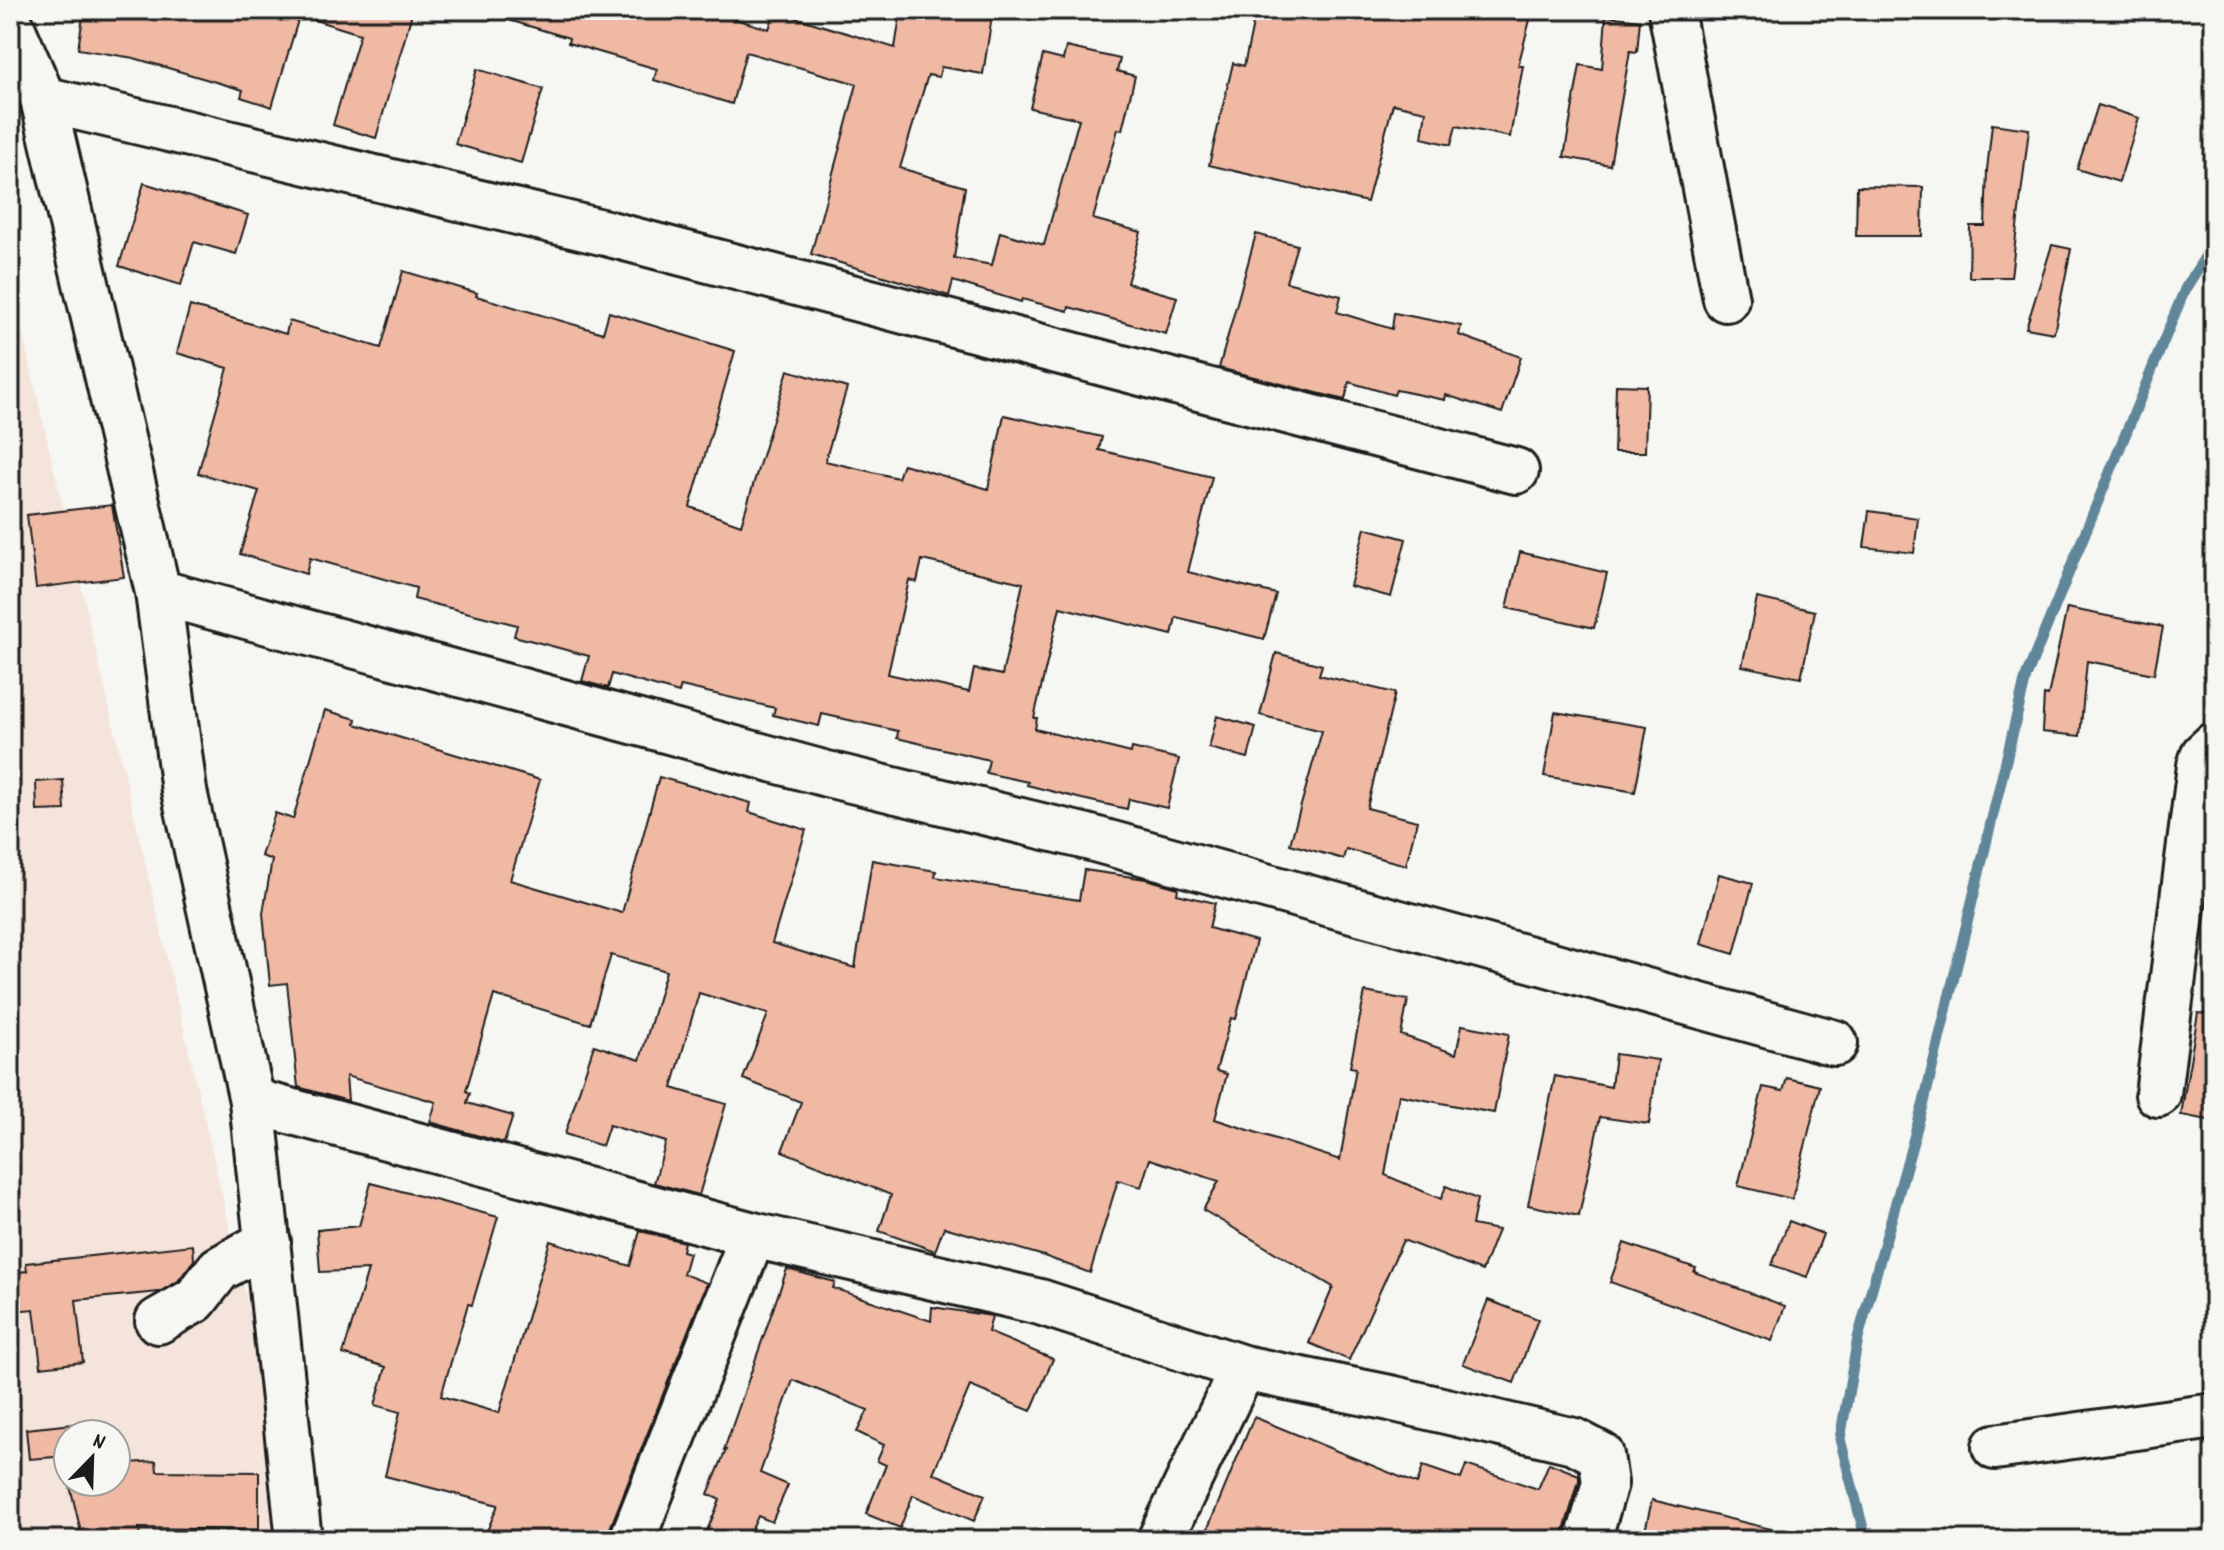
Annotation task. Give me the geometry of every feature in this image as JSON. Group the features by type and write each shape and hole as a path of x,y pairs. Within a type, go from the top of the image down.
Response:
{"street":[{"path":"1671,10 1726,299"},
{"path":"10,23 43,99 158,592 184,791 252,1101 299,1540"},
{"path":"43,99 606,233 1516,471"},
{"path":"158,592 812,770 1087,837 1835,1043"},
{"path":"2158,1094 2200,766 2204,754 2214,745"},
{"path":"252,1101 753,1235 1040,1302 1243,1368 1574,1441 1601,1455 1605,1483 1588,1540"},
{"path":"632,1540 753,1235"},
{"path":"158,1321 195,1300 219,1269 268,1242"},
{"path":"1160,1540 1243,1368"},
{"path":"1995,1447 2214,1416"}],"shaded area":[{"path":"10,279 302,1540 10,1540"}],"building":[{"path":"84,10 301,10 272,107 241,97 243,90 134,58 78,49"},
{"path":"306,10 413,10 376,138 333,125 360,34 305,17"},
{"path":"503,10 704,10 769,29 775,11 895,48 901,10 993,10 983,74 941,67 939,77 928,75 900,168 965,187 954,258 992,265 1000,232 1044,245 1079,119 1030,108 1043,55 1063,60 1066,47 1120,59 1117,71 1135,76 1122,130 1118,129 1093,219 1141,232 1127,283 1177,297 1166,334 1069,307 1068,311 1022,299 1021,302 953,281 949,296 811,254 857,84 746,52 732,104 654,80 657,69 568,43 569,38 502,18"},
{"path":"1256,10 1507,10 1531,16 1518,66 1523,66 1510,137 1456,126 1451,145 1422,138 1426,111 1393,104 1367,202 1209,165 1233,63 1244,66"},
{"path":"1606,16 1640,20 1637,52 1630,51 1610,165 1564,157 1580,65 1602,69"},
{"path":"477,69 543,89 521,163 455,144"},
{"path":"2098,105 2139,118 2119,182 2077,169"},
{"path":"1992,124 2029,129 2011,277 1969,277 1970,226 1985,226"},
{"path":"144,183 248,215 236,254 194,242 181,285 119,266"},
{"path":"1857,186 1923,187 1922,236 1856,236"},
{"path":"1256,234 1297,245 1286,282 1341,296 1337,312 1392,329 1394,313 1461,326 1459,335 1521,357 1502,413 1446,395 1445,400 1396,390 1394,395 1349,382 1345,400 1219,368"},
{"path":"2052,245 2071,249 2054,333 2026,328"},
{"path":"403,271 603,333 609,312 735,351 690,507 741,525 788,370 847,388 825,461 898,478 903,464 988,489 1004,415 1102,437 1099,450 1212,477 1188,572 1276,594 1264,639 1176,617 1172,635 1060,607 1034,718 1037,718 1035,729 1131,753 1132,748 1179,759 1167,808 1129,799 1127,809 1027,785 1028,782 986,773 989,760 897,738 898,731 822,714 819,726 773,715 775,708 681,686 679,693 612,674 608,688 582,681 589,656 514,636 517,625 414,599 416,588 310,558 306,574 240,554 259,491 198,473 228,368 177,353 190,306 286,334 289,321 381,348","holes":["922,560 1023,583 1002,675 974,669 969,692 888,674 909,580 917,582"]},
{"path":"1616,385 1647,386 1645,452 1614,452"},
{"path":"112,505 124,577 36,588 27,515"},
{"path":"1869,511 1918,518 1914,553 1864,547"},
{"path":"1365,528 1406,539 1391,597 1350,586"},
{"path":"1520,552 1607,573 1594,628 1507,608"},
{"path":"1757,598 1815,611 1801,678 1742,666"},
{"path":"2067,608 2163,627 2154,674 2087,661 2080,736 2042,732 2044,695 2048,696"},
{"path":"1276,653 1322,665 1319,675 1395,693 1367,808 1417,821 1406,865 1346,849 1343,859 1290,844 1322,731 1260,715"},
{"path":"325,710 356,719 355,724 540,780 510,880 622,913 659,777 751,803 749,812 806,830 772,943 855,968 872,860 936,871 935,877 1079,900 1084,870 1146,879 1178,888 1177,894 1215,903 1209,928 1256,941 1236,1019 1231,1018 1216,1071 1227,1074 1215,1119 1340,1160 1356,1068 1350,1067 1365,992 1408,1000 1401,1035 1456,1054 1462,1025 1509,1034 1494,1113 1399,1095 1385,1175 1441,1199 1446,1186 1477,1199 1472,1225 1498,1230 1482,1271 1403,1240 1349,1360 1309,1343 1333,1287 1203,1210 1219,1181 1150,1159 1141,1187 1118,1180 1090,1273 944,1227 935,1251 879,1231 891,1195 782,1151 801,1102 743,1079 768,1014 699,993 672,1088 726,1104 699,1195 654,1183 666,1142 609,1125 602,1146 565,1134 594,1045 640,1060 666,971 611,955 590,1024 494,995 466,1091 470,1093 467,1103 513,1116 504,1143 430,1122 436,1102 346,1076 348,1101 298,1087 287,983 270,985 263,913 272,860 261,856 275,813 293,819"},
{"path":"1555,712 1647,727 1635,792 1544,776"},
{"path":"1217,716 1256,727 1248,758 1209,748"},
{"path":"63,780 65,810 37,811 36,782"},
{"path":"1719,874 1753,883 1734,954 1701,944"},
{"path":"2198,1013 2214,1015 2214,1121 2181,1115"},
{"path":"1615,1054 1658,1060 1649,1124 1600,1117 1579,1216 1528,1205 1555,1076 1611,1087"},
{"path":"1787,1078 1820,1086 1792,1199 1738,1186 1763,1087 1783,1091"},
{"path":"371,1183 498,1217 441,1396 499,1413 550,1241 630,1266 640,1231 684,1242 682,1251 689,1253 683,1274 707,1283 608,1540 507,1540 487,1531 498,1505 385,1476 400,1412 375,1405 386,1367 343,1354 368,1270 320,1272 317,1230 359,1226"},
{"path":"1789,1221 1823,1234 1807,1277 1772,1265"},
{"path":"1624,1243 1696,1268 1694,1272 1785,1306 1772,1341 1610,1282"},
{"path":"193,1245 194,1260 178,1281 159,1292 76,1300 83,1362 41,1367 34,1309 13,1311 10,1273 27,1271 26,1263"},
{"path":"787,1269 835,1282 833,1288 931,1321 932,1307 992,1316 988,1332 1053,1359 1031,1411 970,1386 933,1473 985,1495 974,1521 913,1495 900,1528 866,1514 886,1465 877,1461 884,1445 857,1432 868,1410 793,1380 760,1473 788,1485 772,1522 758,1516 747,1540 703,1540 720,1500 708,1494 726,1450"},
{"path":"1488,1300 1538,1319 1514,1383 1463,1364"},
{"path":"1254,1417 1417,1484 1423,1466 1461,1479 1466,1465 1538,1489 1549,1463 1579,1475 1579,1481 1561,1540 1203,1540"},
{"path":"52,1426 52,1457 29,1459 26,1429"},
{"path":"156,1461 157,1471 259,1472 259,1530 139,1528 140,1540 83,1540 73,1498 132,1498 132,1463"},
{"path":"1652,1500 1771,1529 1770,1540 1643,1540"}],"waterway":[{"path":"1866,1540 1840,1439 1858,1338 1924,1102 2026,677 2185,289 2214,243"}]}
